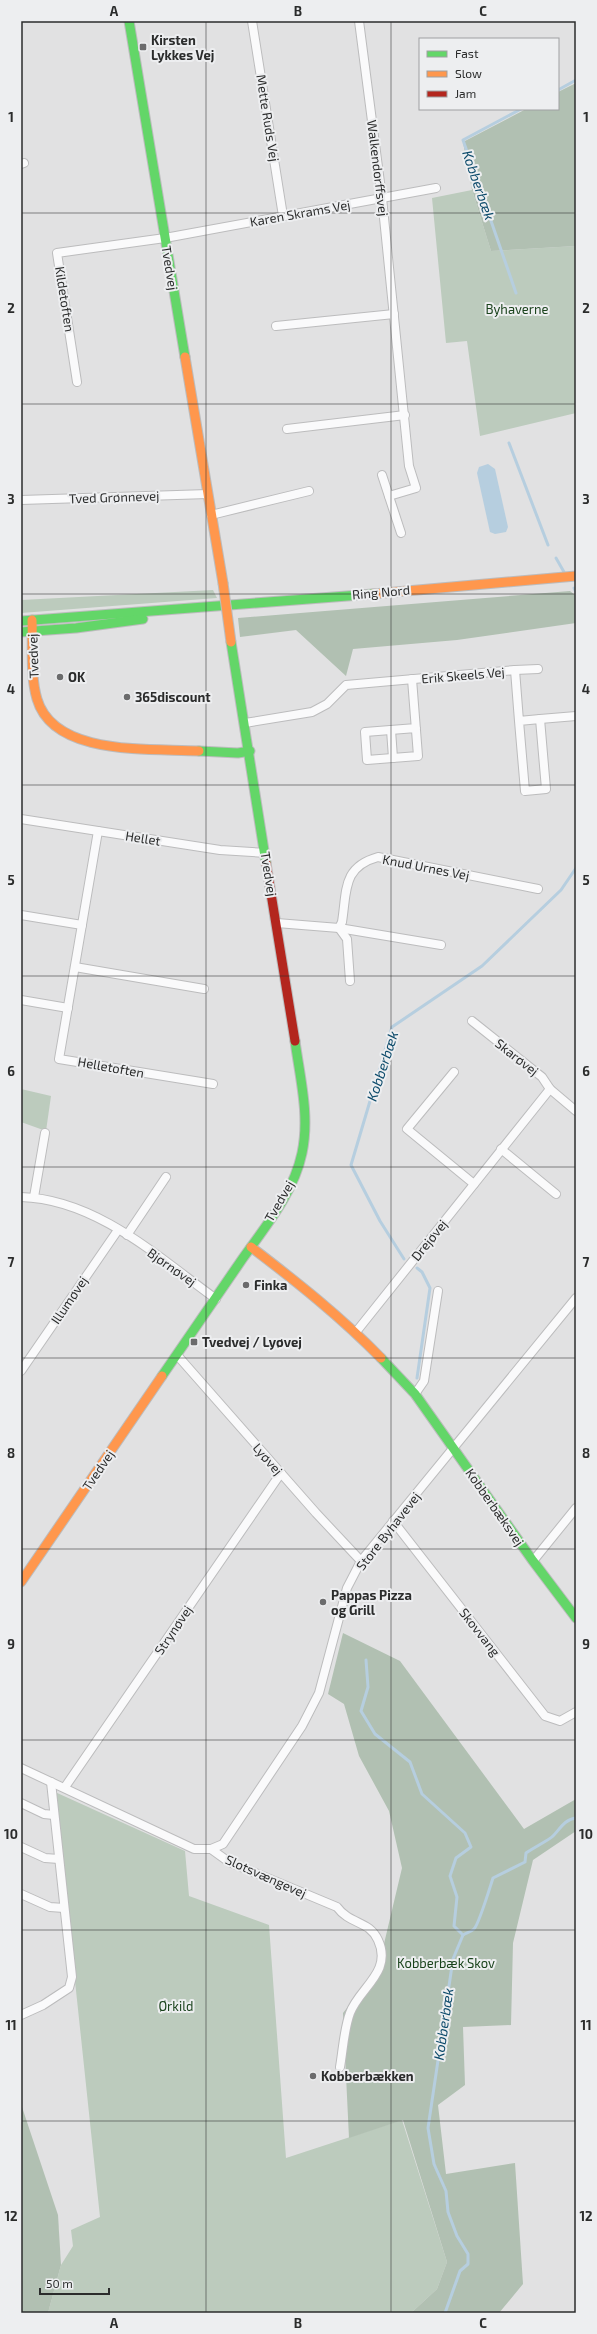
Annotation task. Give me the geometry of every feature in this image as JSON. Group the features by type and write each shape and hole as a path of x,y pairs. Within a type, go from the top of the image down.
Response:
{"street":[{"name":"Tvedvej","path":"21,1582 216,1299 284,1197 299,1167 305,1136 306,1106 250,751 129,21"},
{"name":"Mette Ruds Vej","path":"252,21 283,216"},
{"name":"Walkendorffsvej","path":"359,21 382,198 409,466 416,488 388,496"},
{"name":"Karen Skrams Vej","path":"165,238 436,188"},
{"name":"Kildetoften","path":"77,382 57,253 165,238"},
{"path":"276,326 394,314"},
{"path":"287,429 405,415"},
{"path":"382,475 401,533"},
{"path":"211,515 309,491"},
{"name":"Tved Grønnevej","path":"21,500 208,494"},
{"name":"Ring Nord","path":"21,621 234,606 403,590 527,582 576,576"},
{"name":"Ring Nord","path":"527,582 576,583"},
{"name":"Ring Nord","path":"21,632 76,628 234,606"},
{"name":"Tvedvej","path":"32,620 34,681 37,700 52,724 72,738 103,746 238,753 250,751"},
{"name":"Erik Skeels Vej","path":"245,723 312,712 327,704 346,685 538,669"},
{"name":"Erik Skeels Vej","path":"515,670 525,790 546,789 540,719"},
{"name":"Erik Skeels Vej","path":"412,679 416,728 418,756 367,760 365,732 416,728"},
{"path":"519,721 576,716"},
{"path":"391,730 393,758"},
{"name":"Hellet","path":"21,819 220,850 266,853"},
{"name":"Helletoften","path":"98,831 59,1059 213,1084"},
{"name":"Knud Urnes Vej","path":"339,928 342,922 348,882 352,871 365,861 378,857 538,889"},
{"path":"21,915 82,925"},
{"path":"277,923 339,928 441,945"},
{"path":"339,928 347,939 350,981"},
{"path":"75,967 204,989"},
{"path":"21,1000 68,1008"},
{"name":"Skarøvej","path":"472,1021 542,1077 550,1089 576,1111"},
{"path":"454,1072 407,1130 474,1184"},
{"name":"Drejøvej","path":"356,1332 550,1089"},
{"path":"34,1197 45,1133"},
{"path":"501,1149 556,1194"},
{"path":"127,1235 166,1177"},
{"name":"Bjørnøvej","path":"21,1197 34,1197 58,1201 83,1210 127,1235 216,1299"},
{"name":"Illumøvej","path":"21,1371 118,1230"},
{"name":"Kobberbæksvej","path":"251,1247 311,1292 356,1332 415,1394 533,1561 576,1618"},
{"path":"415,1394 424,1381 438,1291"},
{"name":"Store Byhavevej","path":"211,1849 223,1844 302,1726 318,1693 347,1588 361,1561 576,1298"},
{"name":"Lyøvej","path":"177,1355 280,1473 361,1561"},
{"name":"Strynøvej","path":"65,1787 280,1473"},
{"path":"533,1561 576,1508"},
{"name":"Skovvang","path":"393,1521 545,1716 560,1721 576,1712"},
{"name":"Slotsvængevej","path":"21,1768 65,1787 194,1849 211,1849 229,1862 337,1907 344,1917 370,1928 379,1941 381,1958 378,1973 350,2012 340,2067"},
{"path":"21,2015 43,2005 69,1988 72,1977 51,1782"},
{"path":"21,1803 44,1814 54,1815"},
{"path":"21,1848 45,1858 59,1859"},
{"path":"21,1894 50,1907 64,1908"}],"green space":[{"path":"576,83 576,246 491,251 472,190 463,142 524,110 559,110 559,92"},
{"name":"Byhaverne","path":"472,190 491,251 576,246 576,413 480,436 467,341 446,343 432,198"},
{"path":"213,590 217,598 21,613 21,600"},
{"path":"570,591 576,596 576,623 457,640 353,649 346,676 296,630 240,637 238,618"},
{"path":"21,1089 51,1096 46,1131 21,1122"},
{"name":"Kobberbæk Skov","path":"343,1633 400,1661 524,1829 576,1799 576,1831 533,1860 513,1943 511,2025 463,2027 465,2085 438,2105 446,2174 515,2163 523,2284 499,2313 411,2313 437,2289 447,2262 403,2120 349,2138 343,2013 378,1969 402,1868 389,1811 359,1756 344,1704 328,1694"},
{"name":"Ørkild","path":"55,1792 185,1851 189,1896 269,1925 286,2158 402,2120 447,2262 437,2289 411,2313 48,2313 61,2265 73,2246 71,2230 100,2217"},
{"path":"21,2104 58,2215 61,2265 48,2313 21,2313"}],"water":[{"path":"488,464 495,469 508,527 506,532 495,534 490,532 477,473 479,467"}],"waterway":[{"name":"Kobberbæk","path":"559,89 576,80"},
{"name":"Kobberbæk","path":"516,293 463,140 519,110"},
{"name":"Kobberbæk","path":"509,443 548,545"},
{"name":"Kobberbæk","path":"556,558 564,572"},
{"name":"Kobberbæk","path":"574,588 576,592"},
{"name":"Kobberbæk","path":"404,1259 380,1221 351,1165 392,1027 482,966 561,890 576,868"},
{"name":"Kobberbæk","path":"417,1268 422,1272 430,1288 417,1378"},
{"name":"Kobberbæk","path":"366,1660 368,1687 361,1711 375,1734 410,1762 422,1794 465,1833 471,1847 456,1858 450,1876 457,1897 454,1926 463,1935"},
{"path":"463,1935 473,1930 476,1926 493,1878 525,1862 526,1853 551,1838 566,1822 576,1818"},
{"name":"Kobberbæk","path":"445,2313 460,2271 468,2264 468,2254 457,2236 448,2212 446,2191 434,2164 428,2128 453,1959 463,1935"}],"traffic: fast":[{"path":"129,21 185,357"},
{"path":"21,621 373,594"},
{"path":"21,632 76,628 143,619"},
{"path":"231,642 266,863"},
{"path":"199,751 238,753 250,751"},
{"path":"162,1376 270,1221 293,1181 302,1153 305,1125 305,1111 295,1041"},
{"path":"381,1358 415,1394 533,1561 576,1618"}],"traffic: slow":[{"path":"185,357 223,583"},
{"path":"373,594 576,576"},
{"path":"223,583 231,642"},
{"path":"32,620 33,680 37,699 47,718 63,731 83,740 106,746 131,749 199,751"},
{"path":"251,1247 318,1300 381,1358"},
{"path":"21,1582 162,1376"}],"traffic: jam":[{"path":"266,863 295,1041"}],"place":[{"name":"Kirsten Lykkes Vej","path":"143,47"},
{"name":"OK","path":"60,677"},
{"name":"365discount","path":"127,697"},
{"name":"Finka","path":"246,1285"},
{"name":"Tvedvej / Lyøvej","path":"194,1342"},
{"name":"Pappas Pizza og Grill","path":"323,1602"},
{"name":"Kobberbækken","path":"313,2076"}]}
